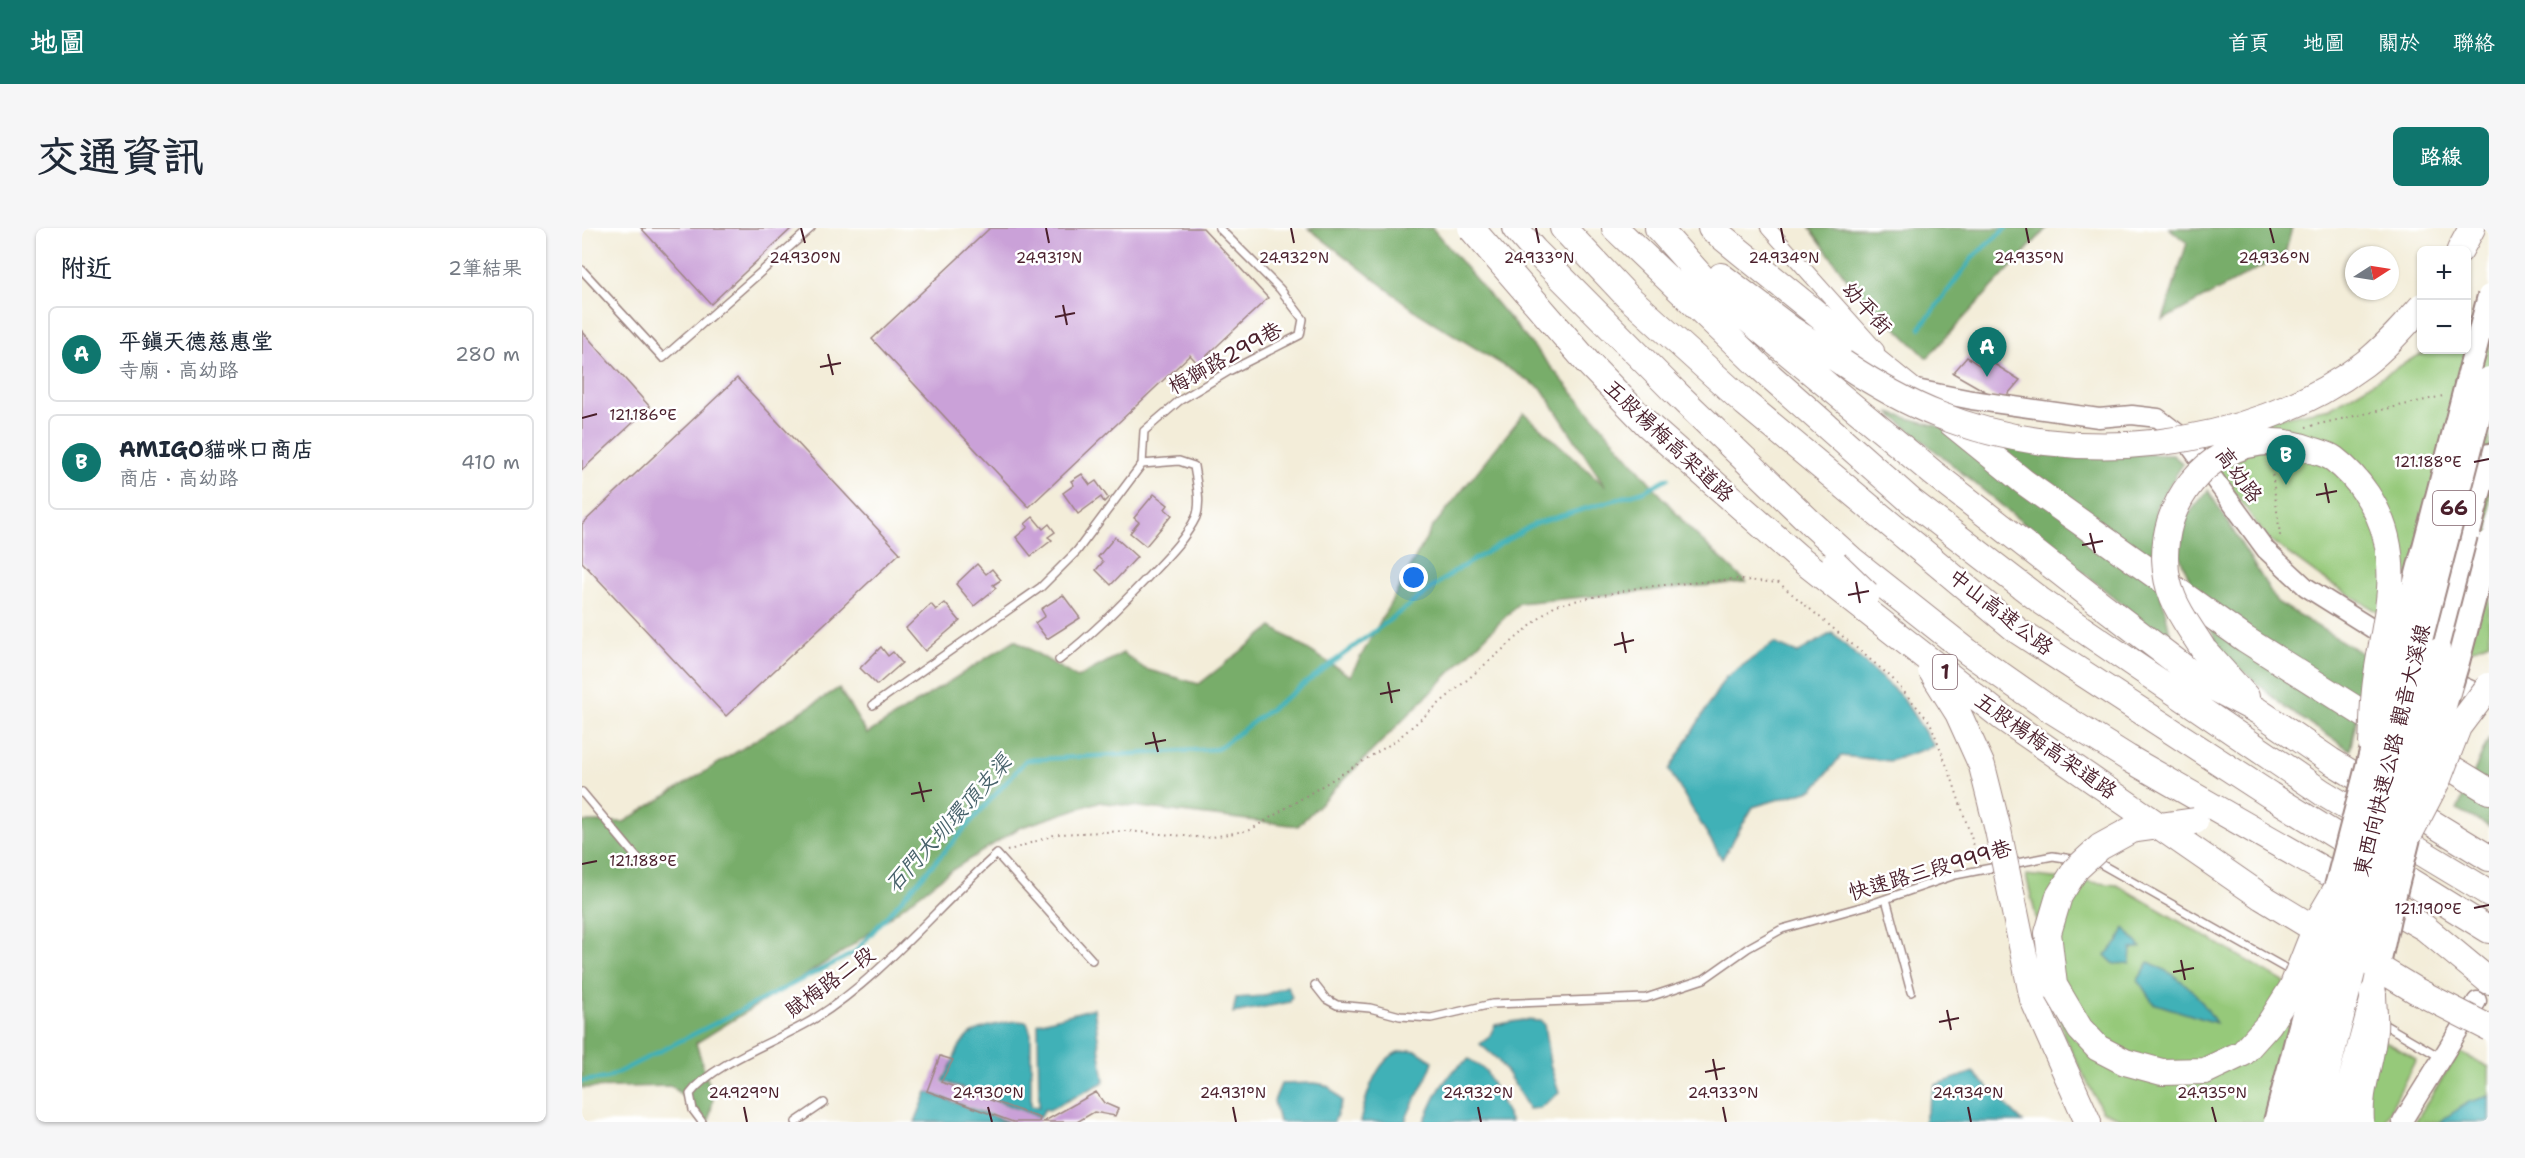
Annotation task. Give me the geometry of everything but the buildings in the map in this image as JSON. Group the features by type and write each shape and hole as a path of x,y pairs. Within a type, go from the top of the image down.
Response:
{"highway":[{"name":"五股楊梅高架道路","path":"1471,228 1588,363 1648,425 1807,564 2003,718 2262,897 2415,990 2489,1028"},
{"path":"1515,228 1534,250 1757,473 1852,560 1968,652 2054,712 2300,858 2425,928 2456,953 2483,991"},
{"name":"中山高速公路","path":"1563,228 1627,296 1746,403 2018,631 2270,795 2489,930"},
{"name":"中山高速公路","path":"1615,228 1760,367 1893,485 2041,601 2323,793 2489,893"},
{"path":"1658,228 1792,330 1875,384 1938,415 1975,427 2020,437 2075,445 2135,445 2193,437 2284,411 2364,363 2399,332 2417,311"},
{"path":"1658,228 1715,292 1933,473 2203,682 2258,711 2331,761 2489,858"},
{"path":"1711,228 2024,482 2245,639 2336,698 2489,791"},
{"path":"2462,246 2472,228"},
{"path":"2275,1122 2489,296"},
{"name":"東西向快速公路 觀音大溪線","path":"2296,1122 2489,378"},
{"path":"1675,392 1750,481 1902,631 1932,670 1958,713 1985,777 2032,999 2053,1066 2075,1122"},
{"path":"2258,711 2203,649 2172,597 2166,569 2165,538 2176,504 2193,478 2212,461 2231,450 2266,441 2300,446 2333,458 2357,482 2377,510 2387,539 2391,576 2387,626 2375,689 2372,745"},
{"name":"東西向快速公路 觀音大溪線","path":"2316,1122 2489,454"},
{"path":"2338,1122 2366,1002 2489,542"},
{"path":"2411,831 2438,779 2458,727 2489,686"},
{"path":"2300,858 2265,847 2234,831 2195,821 2131,830 2092,855 2076,869 2058,896 2048,933 2054,985 2080,1029 2098,1048 2125,1062 2162,1072 2205,1071 2243,1053 2269,1024 2292,988 2320,917 2337,888"},
{"path":"2461,842 2489,851"},
{"path":"2456,953 2489,967"},
{"path":"2032,999 2088,1122"},
{"path":"2361,1122 2364,1074 2374,1031 2366,1002"}],"street":[{"name":"幼平街","path":"1768,228 1911,388"},
{"name":"高幼路","path":"1911,388 1972,400 2099,418 2132,415 2158,418 2184,438 2266,550 2306,587 2462,686 2489,698"},
{"path":"2402,1122 2483,991"}],"lane":[{"path":"582,270 663,358 811,228"},
{"name":"梅獅路299巷","path":"1142,464 1144,431 1179,401 1229,371 1300,335 1303,319 1280,289 1219,228"},
{"path":"873,705 1041,586 1077,551 1142,464 1179,461 1194,466 1198,495 1196,515 1176,548 1082,643 1059,660"},
{"path":"582,792 638,859"},
{"path":"997,854 1092,960"},
{"name":"賦梅路二段","path":"702,1122 693,1110 690,1094 696,1086 738,1059 814,1019 883,965 957,890 997,854"},
{"name":"快速路三段999巷","path":"1315,985 1326,999 1336,1005 1370,1008 1400,1016 1431,1018 1492,1004 1646,998 1704,979 1748,948 1782,929 1955,876 2053,856 2099,863 2349,1005"},
{"path":"1886,899 1911,992"},
{"path":"2366,1002 2443,1058"},
{"path":"796,1122 824,1104"}],"path":[{"path":"2301,432 2307,426 2447,395"},
{"path":"2266,550 2280,535 2272,471 2277,462"},
{"path":"997,854 1057,834 1127,831 1206,838 1250,830 1394,742 1555,605 1642,587 1735,579 1779,583 1891,677 1930,722 1953,782 1982,870"}],"green space":[{"path":"1308,228 1432,228 1689,528 1746,582 1519,603 1298,826 1098,802 1019,828 949,872 846,950 696,1043 713,1098 709,1122 672,1086 582,1088 582,822 624,822 839,688 867,734 1015,640 1077,678 1123,653 1145,669 1199,684 1272,627 1350,676 1432,528 1524,413 1605,486 1542,389 1418,313"},
{"path":"1810,228 2047,228 1927,358 1849,282"},
{"path":"2169,228 2292,228 2285,254 2163,320 2187,243"},
{"path":"2471,336 2489,338 2489,642 2454,658 2322,578 2267,538 2209,457 2200,433 2330,408 2415,357 2424,354 2471,354"},
{"path":"1889,413 2028,450 2173,455 2183,464 2156,507 2155,566 2173,646"},
{"path":"2208,490 2277,602 2370,658 2350,750 2287,709 2221,652 2179,555 2187,516"},
{"path":"2489,738 2489,826 2457,810"},
{"path":"2026,875 2117,885 2416,1059 2384,1122 2129,1122 2102,1111 2064,1036"},
{"path":"2459,1052 2489,1067 2489,1122 2415,1122"}],"water":[{"path":"1832,633 1902,697 1934,746 1890,761 1841,756 1814,789 1753,807 1722,859 1669,770 1725,678 1774,643 1797,653"},
{"path":"2124,928 2141,947 2131,949 2130,963 2114,964 2105,955 2118,942"},
{"path":"2149,962 2188,986 2216,1023 2153,1003 2138,980"},
{"path":"1287,986 1292,996 1290,1002 1233,1013 1236,998 1263,996"},
{"path":"1094,1008 1104,1082 1049,1110 1045,1109 1040,1117 943,1081 962,1043 975,1031 1013,1022 1027,1022 1031,1034 1031,1106 1039,1107 1038,1023"},
{"path":"1523,1020 1541,1021 1544,1024 1550,1064 1559,1093 1539,1108 1529,1109 1497,1059 1480,1044 1489,1037 1495,1025"},
{"path":"1417,1051 1433,1061 1405,1122 1360,1122 1372,1083 1382,1065 1396,1053"},
{"path":"1469,1059 1486,1071 1511,1122 1424,1122 1436,1095 1447,1079"},
{"path":"1973,1072 2023,1122 1924,1122 1935,1085"},
{"path":"1313,1083 1330,1088 1342,1101 1334,1122 1279,1122 1274,1101 1281,1084"},
{"path":"927,1092 1008,1122 915,1122"},
{"path":"2489,1096 2489,1122 2439,1122 2469,1102"}],"waterway":[{"name":"石門大圳環頂支渠","path":"1920,328 1974,256 2006,228"},
{"name":"石門大圳環頂支渠","path":"582,1081 607,1078 854,953 1026,760 1217,749 1455,571 1534,524 1644,491 1668,478"}],"place":[{"name":"平鎮天德慈惠堂","path":"1987,377"},
{"name":"AMIGO貓咪口商店","path":"2286,485"}]}
